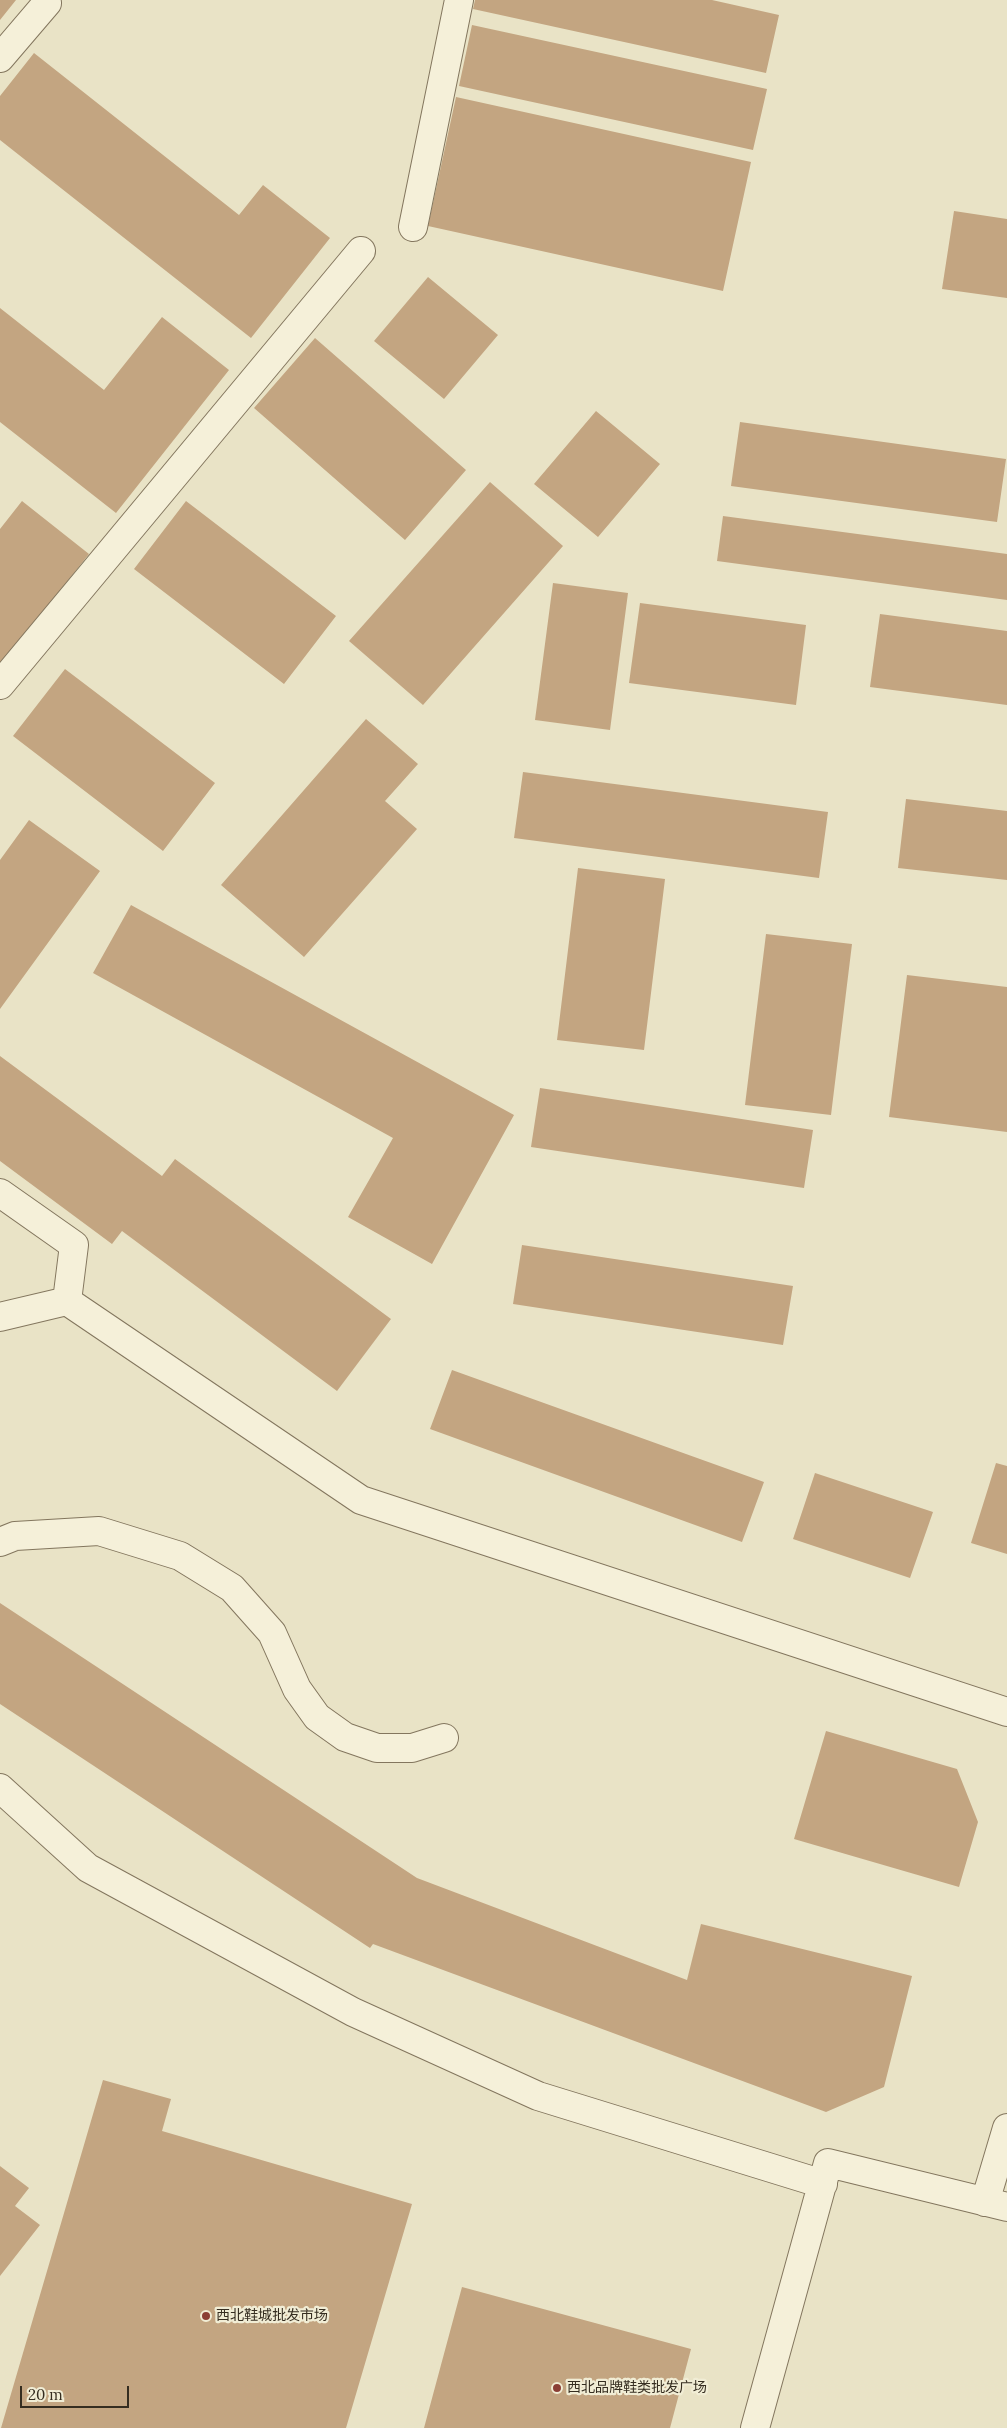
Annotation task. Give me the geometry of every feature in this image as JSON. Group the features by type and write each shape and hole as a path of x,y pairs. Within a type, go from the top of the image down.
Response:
{"street":[{"path":"413,227 459,0"},
{"path":"0,58 47,3"},
{"path":"0,685 361,251"},
{"path":"0,1193 74,1244 67,1301"},
{"path":"0,1317 67,1301 361,1500 1007,1712"},
{"path":"0,1542 16,1536 99,1531 180,1556 232,1588 272,1633 297,1689 317,1717 344,1737 377,1748 412,1748 444,1738"},
{"path":"0,1788 88,1868 353,2012 538,2096 823,2184"},
{"path":"755,2428 828,2163 996,2204 1007,2128"}],"building":[{"path":"0,0 16,0 0,20"},
{"path":"475,0 712,0 779,15 766,73 473,9"},
{"path":"472,25 767,89 753,150 459,86"},
{"path":"34,53 239,215 263,185 330,238 251,338 0,140 0,96"},
{"path":"456,97 751,162 723,291 428,226"},
{"path":"954,211 1007,219 1007,298 942,289"},
{"path":"428,277 498,335 444,399 374,341"},
{"path":"0,308 104,390 162,317 229,370 116,513 0,422"},
{"path":"315,338 466,470 405,540 254,408"},
{"path":"596,411 660,464 598,537 534,484"},
{"path":"740,422 1006,459 997,522 731,486"},
{"path":"490,482 563,546 423,705 349,641"},
{"path":"22,501 89,554 0,666 0,529"},
{"path":"186,501 336,616 284,684 134,569"},
{"path":"723,516 1007,554 1007,600 717,561"},
{"path":"553,583 628,593 610,730 535,720"},
{"path":"640,603 806,625 796,705 629,683"},
{"path":"880,614 1007,631 1007,705 870,687"},
{"path":"65,669 215,783 163,851 13,736"},
{"path":"366,719 418,764 385,801 417,829 304,957 221,885"},
{"path":"523,772 828,812 819,878 514,838"},
{"path":"906,799 1007,811 1007,880 898,868"},
{"path":"29,820 100,871 0,1009 0,860"},
{"path":"578,868 665,879 644,1050 557,1040"},
{"path":"131,905 514,1115 432,1264 348,1217 393,1138 93,973"},
{"path":"766,934 852,944 831,1115 745,1105"},
{"path":"907,975 1007,987 1007,1132 889,1117"},
{"path":"0,1056 162,1176 175,1159 391,1319 337,1391 122,1231 112,1244 0,1161"},
{"path":"540,1088 813,1130 804,1188 531,1147"},
{"path":"522,1245 793,1286 783,1345 513,1304"},
{"path":"452,1370 764,1482 742,1542 430,1429"},
{"path":"996,1463 1007,1466 1007,1554 971,1543"},
{"path":"815,1473 933,1512 910,1578 793,1539"},
{"path":"0,1603 417,1878 687,1980 701,1924 912,1976 884,2087 826,2112 373,1944 370,1948 0,1704"},
{"path":"826,1731 957,1769 978,1822 959,1887 794,1839"},
{"name":"西北鞋城批发市场","path":"103,2080 171,2099 162,2131 412,2204 346,2428 1,2428"},
{"path":"0,2166 29,2188 15,2206 40,2225 0,2276"},
{"name":"西北品牌鞋类批发广场","path":"462,2287 691,2349 670,2428 424,2428"}],"place":[{"name":"西北鞋城批发市场","path":"206,2316"},
{"name":"西北品牌鞋类批发广场","path":"557,2388"}]}
